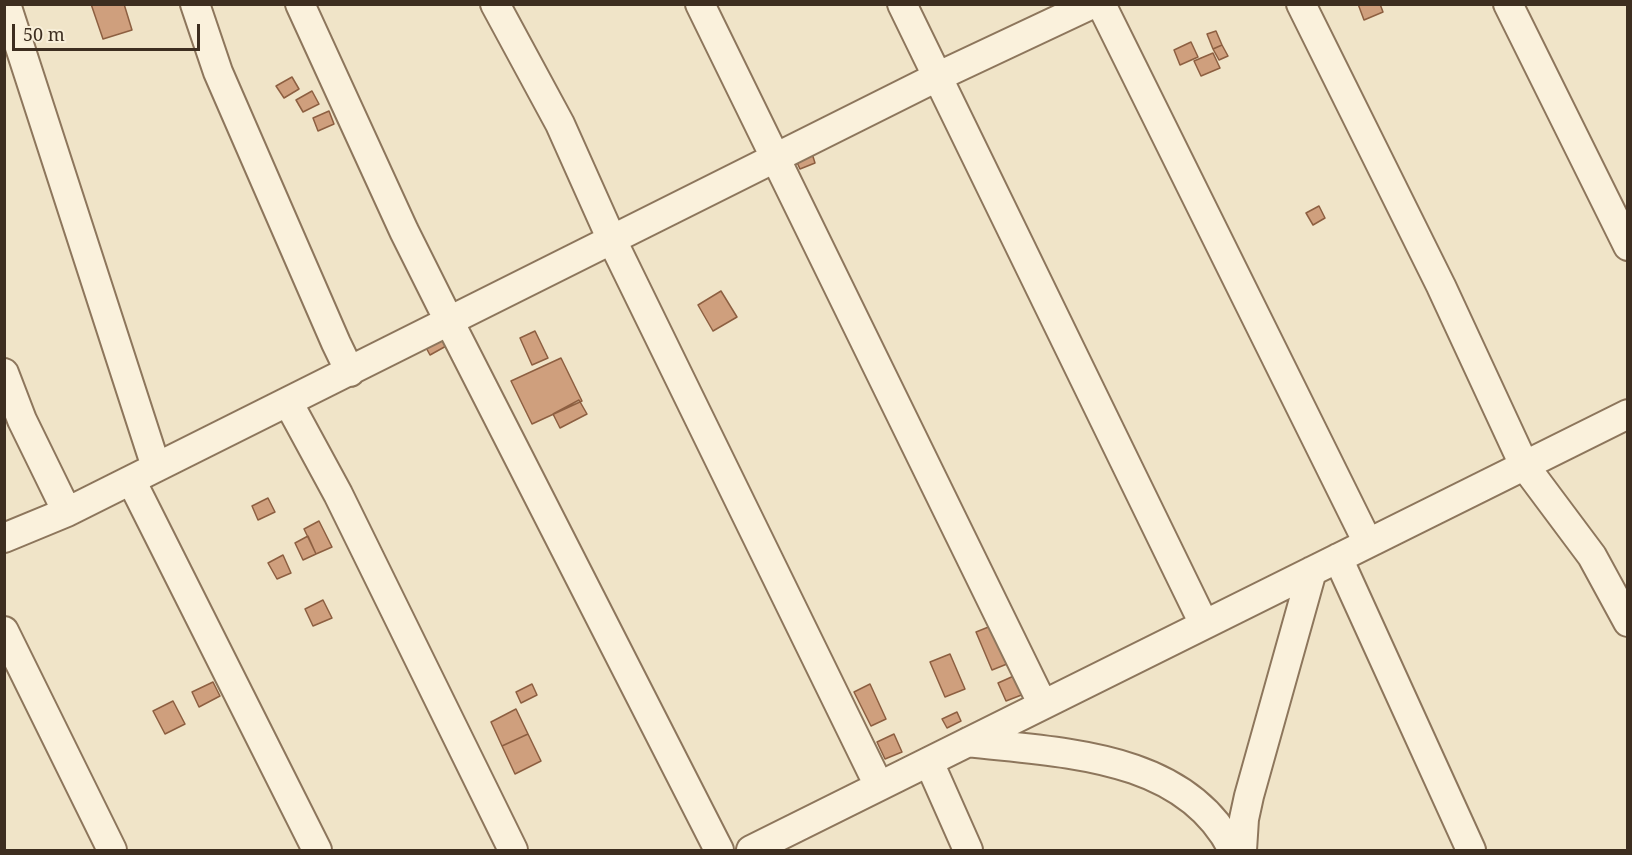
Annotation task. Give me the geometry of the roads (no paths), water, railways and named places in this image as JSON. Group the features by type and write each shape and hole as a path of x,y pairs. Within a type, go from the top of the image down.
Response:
{"street":[{"path":"6,4 156,467"},
{"path":"195,4 218,72 350,372"},
{"path":"300,4 404,231 719,850"},
{"path":"495,4 560,124 611,238 879,786"},
{"path":"700,4 1043,705"},
{"path":"902,4 1204,624"},
{"path":"4,538 67,512 350,372 611,238 691,201 939,76 1092,4"},
{"path":"1101,4 1368,543"},
{"path":"1301,4 1441,286 1524,465 1593,556 1628,622"},
{"path":"1508,4 1628,246"},
{"path":"4,373 22,420 67,512"},
{"path":"288,402 338,494 513,850"},
{"path":"751,850 1628,414"},
{"path":"131,480 317,850"},
{"path":"1338,558 1471,850"},
{"path":"1242,850 1244,819 1249,796 1312,571"},
{"path":"4,631 112,850"},
{"path":"969,742 1093,757 1137,771 1173,787 1196,802 1217,823 1233,850"},
{"path":"929,762 968,850"}]}
